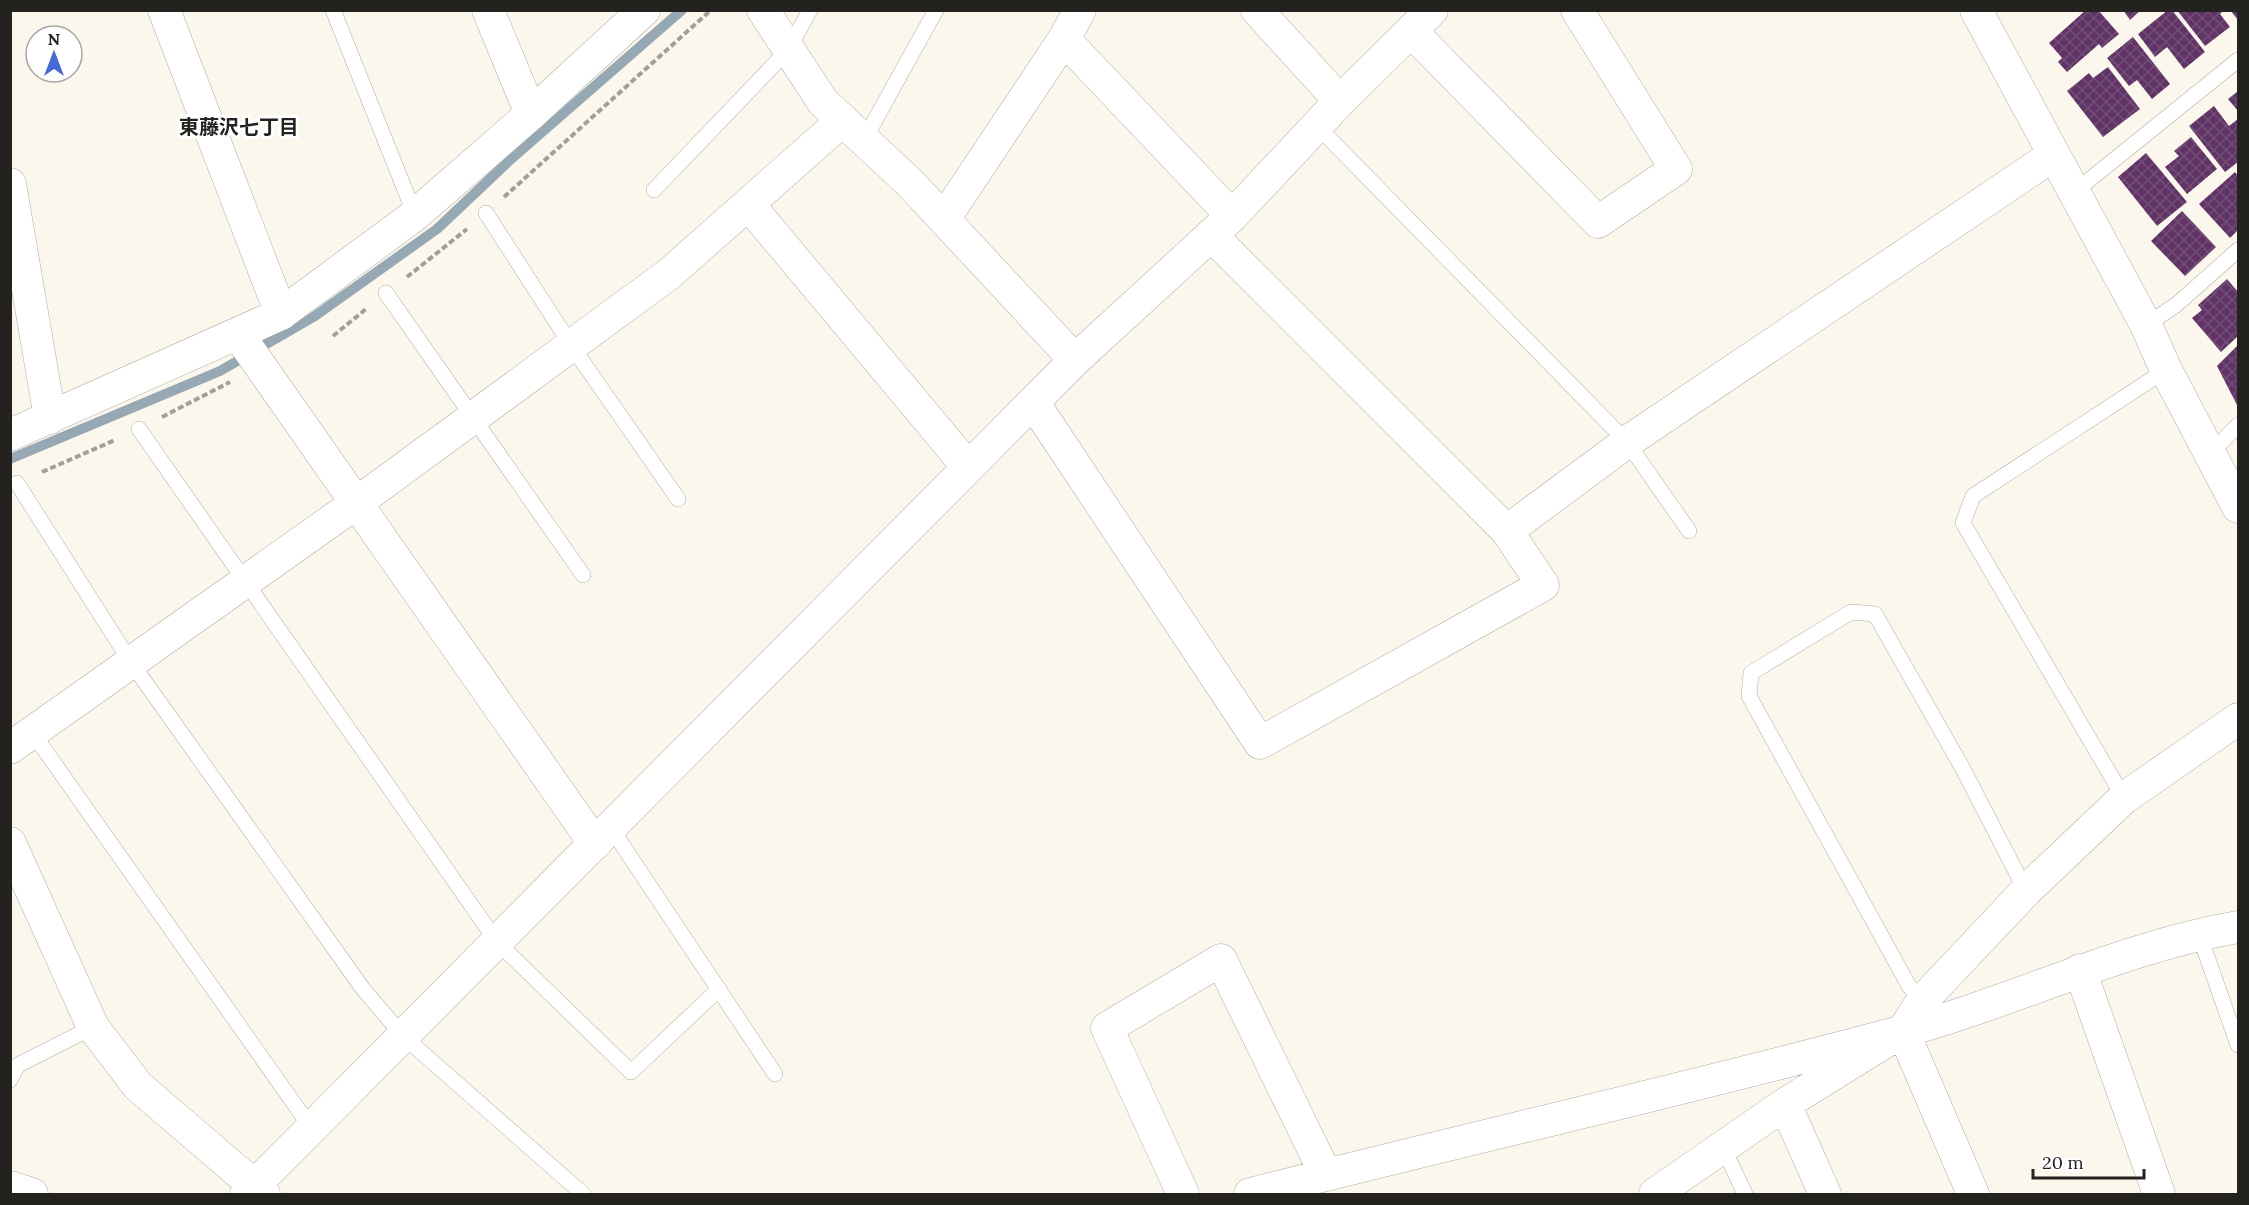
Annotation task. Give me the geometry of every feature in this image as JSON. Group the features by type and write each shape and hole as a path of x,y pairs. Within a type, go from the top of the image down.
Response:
{"street":[{"path":"164,10 281,314"},
{"path":"488,10 531,114"},
{"path":"10,435 281,314 414,215 531,114 644,10"},
{"path":"763,10 823,102 910,183 1075,360"},
{"path":"944,219 1064,39 1080,10"},
{"path":"1257,10 1340,101"},
{"path":"10,843 21,899 93,1027 138,1086 255,1192 312,1128 968,467 1075,360 1222,226 1340,101 1421,21 1598,222 1676,169 1577,10"},
{"path":"1976,10 2052,156 2146,325 2166,370 2212,452 2238,507"},
{"path":"1033,402 1260,743 1543,585 1508,531 1222,226 1064,39"},
{"path":"21,740 244,580 355,504 472,416 669,274 749,204 853,130"},
{"path":"1508,531 1627,442 2052,156"},
{"path":"10,184 50,418"},
{"path":"749,204 968,467"},
{"path":"238,334 355,504 603,836"},
{"path":"1655,1194 1785,1104 1903,1032 1922,1001 2026,891 2124,798 2238,719"},
{"path":"1250,1194 1903,1032 2080,970 2199,934 2238,927"},
{"path":"1183,1194 1107,1028 1221,960 1326,1175"},
{"path":"2080,970 2159,1194"},
{"path":"1903,1032 1973,1194"},
{"path":"1785,1104 1825,1194"},
{"path":"10,1187 32,1194"}],"lane":[{"path":"333,10 414,215"},
{"path":"654,190 788,50 810,10"},
{"path":"853,130 936,10"},
{"path":"2073,193 2238,60"},
{"path":"1317,126 1627,442 1689,531"},
{"path":"486,213 571,345 678,499"},
{"path":"2146,325 2176,305 2238,250"},
{"path":"386,293 583,575"},
{"path":"2124,798 1963,523 1973,496 2166,370"},
{"path":"2212,452 2238,425"},
{"path":"139,429 497,942 631,1072 719,989"},
{"path":"17,483 130,661 363,989 403,1036 583,1194"},
{"path":"1922,1001 1909,986 1749,696 1751,673 1851,612 1875,614 1963,769 2026,891"},
{"path":"21,740 312,1128"},
{"path":"603,836 719,989 775,1074"},
{"path":"2199,934 2238,1045"},
{"path":"10,1080 18,1065 93,1027"},
{"path":"1723,1147 1745,1194"}],"path":[{"path":"333,336 486,213 711,10"}],"building":[{"path":"2086,10 2098,10 2119,34 2102,48 2099,44 2067,72 2058,62 2062,58 2049,43"},
{"path":"2123,10 2141,10 2130,20"},
{"path":"2168,10 2172,10 2205,52 2184,69 2167,47 2155,57 2138,34"},
{"path":"2177,10 2224,10 2220,14 2230,27 2205,46"},
{"path":"2230,10 2238,10 2238,20"},
{"path":"2133,37 2170,84 2152,99 2137,80 2129,86 2107,58"},
{"path":"2108,67 2140,109 2103,137 2067,91 2089,73 2093,78"},
{"path":"2238,91 2238,111 2228,99"},
{"path":"2214,106 2229,126 2238,119 2238,162 2225,172 2189,126"},
{"path":"2191,137 2217,169 2187,194 2165,167 2179,156 2174,151"},
{"path":"2146,153 2187,202 2157,226 2118,177"},
{"path":"2235,172 2238,176 2238,230 2230,238 2199,204"},
{"path":"2182,211 2216,247 2185,276 2151,241"},
{"path":"2227,279 2238,292 2238,336 2221,352 2192,318 2202,310 2198,305"},
{"path":"2238,345 2238,403 2237,405 2217,366"}],"waterway":[{"path":"10,459 220,371 315,316 437,229 510,160 682,10"}],"district":[{"name":"東藤沢七丁目","path":"239,127"}]}
